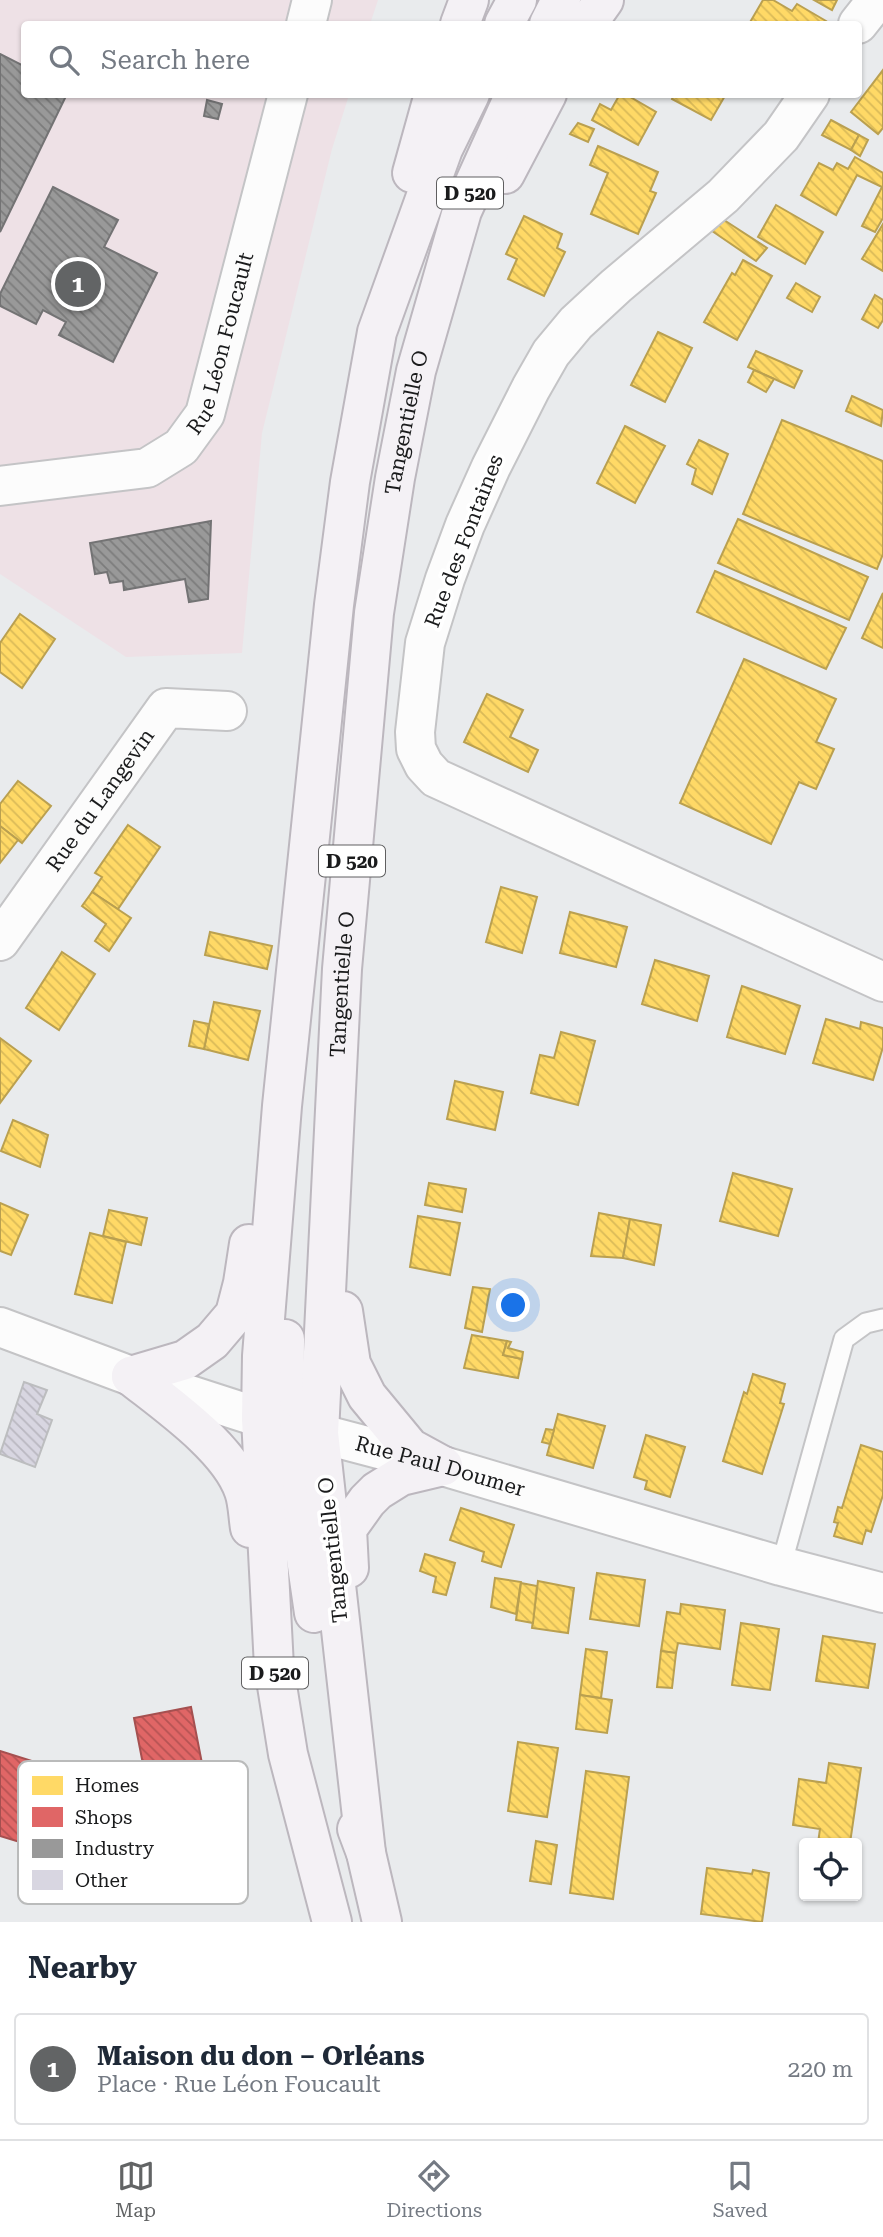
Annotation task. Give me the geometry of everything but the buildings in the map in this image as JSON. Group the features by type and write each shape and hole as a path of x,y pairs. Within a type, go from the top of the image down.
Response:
{"main road":[{"path":"461,21 469,0"},
{"path":"506,21 517,0"},
{"path":"550,21 561,0"},
{"path":"589,21 604,0"},
{"path":"377,331 404,200 433,98"},
{"name":"D 520","path":"275,1667 261,1418 262,1356 282,1106 337,578 349,482 377,331 443,149 468,98"},
{"name":"Tangentielle O","path":"366,1853 319,1433 331,1235 342,969 374,613 395,478 416,371 462,211 513,98"},
{"path":"438,295 486,214 516,149 545,98"},
{"name":"D 520","path":"131,1376 185,1360 212,1341 235,1314 243,1283 285,1010 299,959"},
{"name":"D 520","path":"282,1106 291,1163 285,1358 289,1395 296,1412 319,1433"},
{"path":"331,1235 351,1364 367,1396 410,1448 443,1466"},
{"name":"D 520","path":"131,1376 208,1440 228,1464 243,1489 288,1754 332,1922"},
{"name":"D 520","path":"261,1418 284,1435 296,1451 300,1472 304,1545 335,1772 366,1853 382,1922"},
{"path":"366,1853 347,1529 377,1491 401,1476 443,1466"}],"street":[{"path":"307,21 312,0"},
{"path":"860,21 877,0"},
{"name":"Rue Léon Foucault","path":"0,486 147,468 181,446 197,425 205,414 287,98"},
{"name":"Rue des Fontaines","path":"807,98 781,136 723,196 615,286 576,323 551,353 491,467 445,579 425,643 415,732 416,749 424,765 436,778 883,982"},
{"name":"Rue du Langevin","path":"0,942 166,708 228,711"},
{"name":"Rue Paul Doumer","path":"0,1327 131,1376 261,1418 443,1466 781,1566 883,1593"}],"lane":[{"path":"781,1566 844,1339 866,1323 883,1319"}],"shaded area":[{"path":"0,0 378,0 371,21 21,21 21,98 348,98 332,149 262,433 242,653 126,657 0,574"}],"place":[{"name":"Maison du don – Orléans","path":"78,284"}]}
